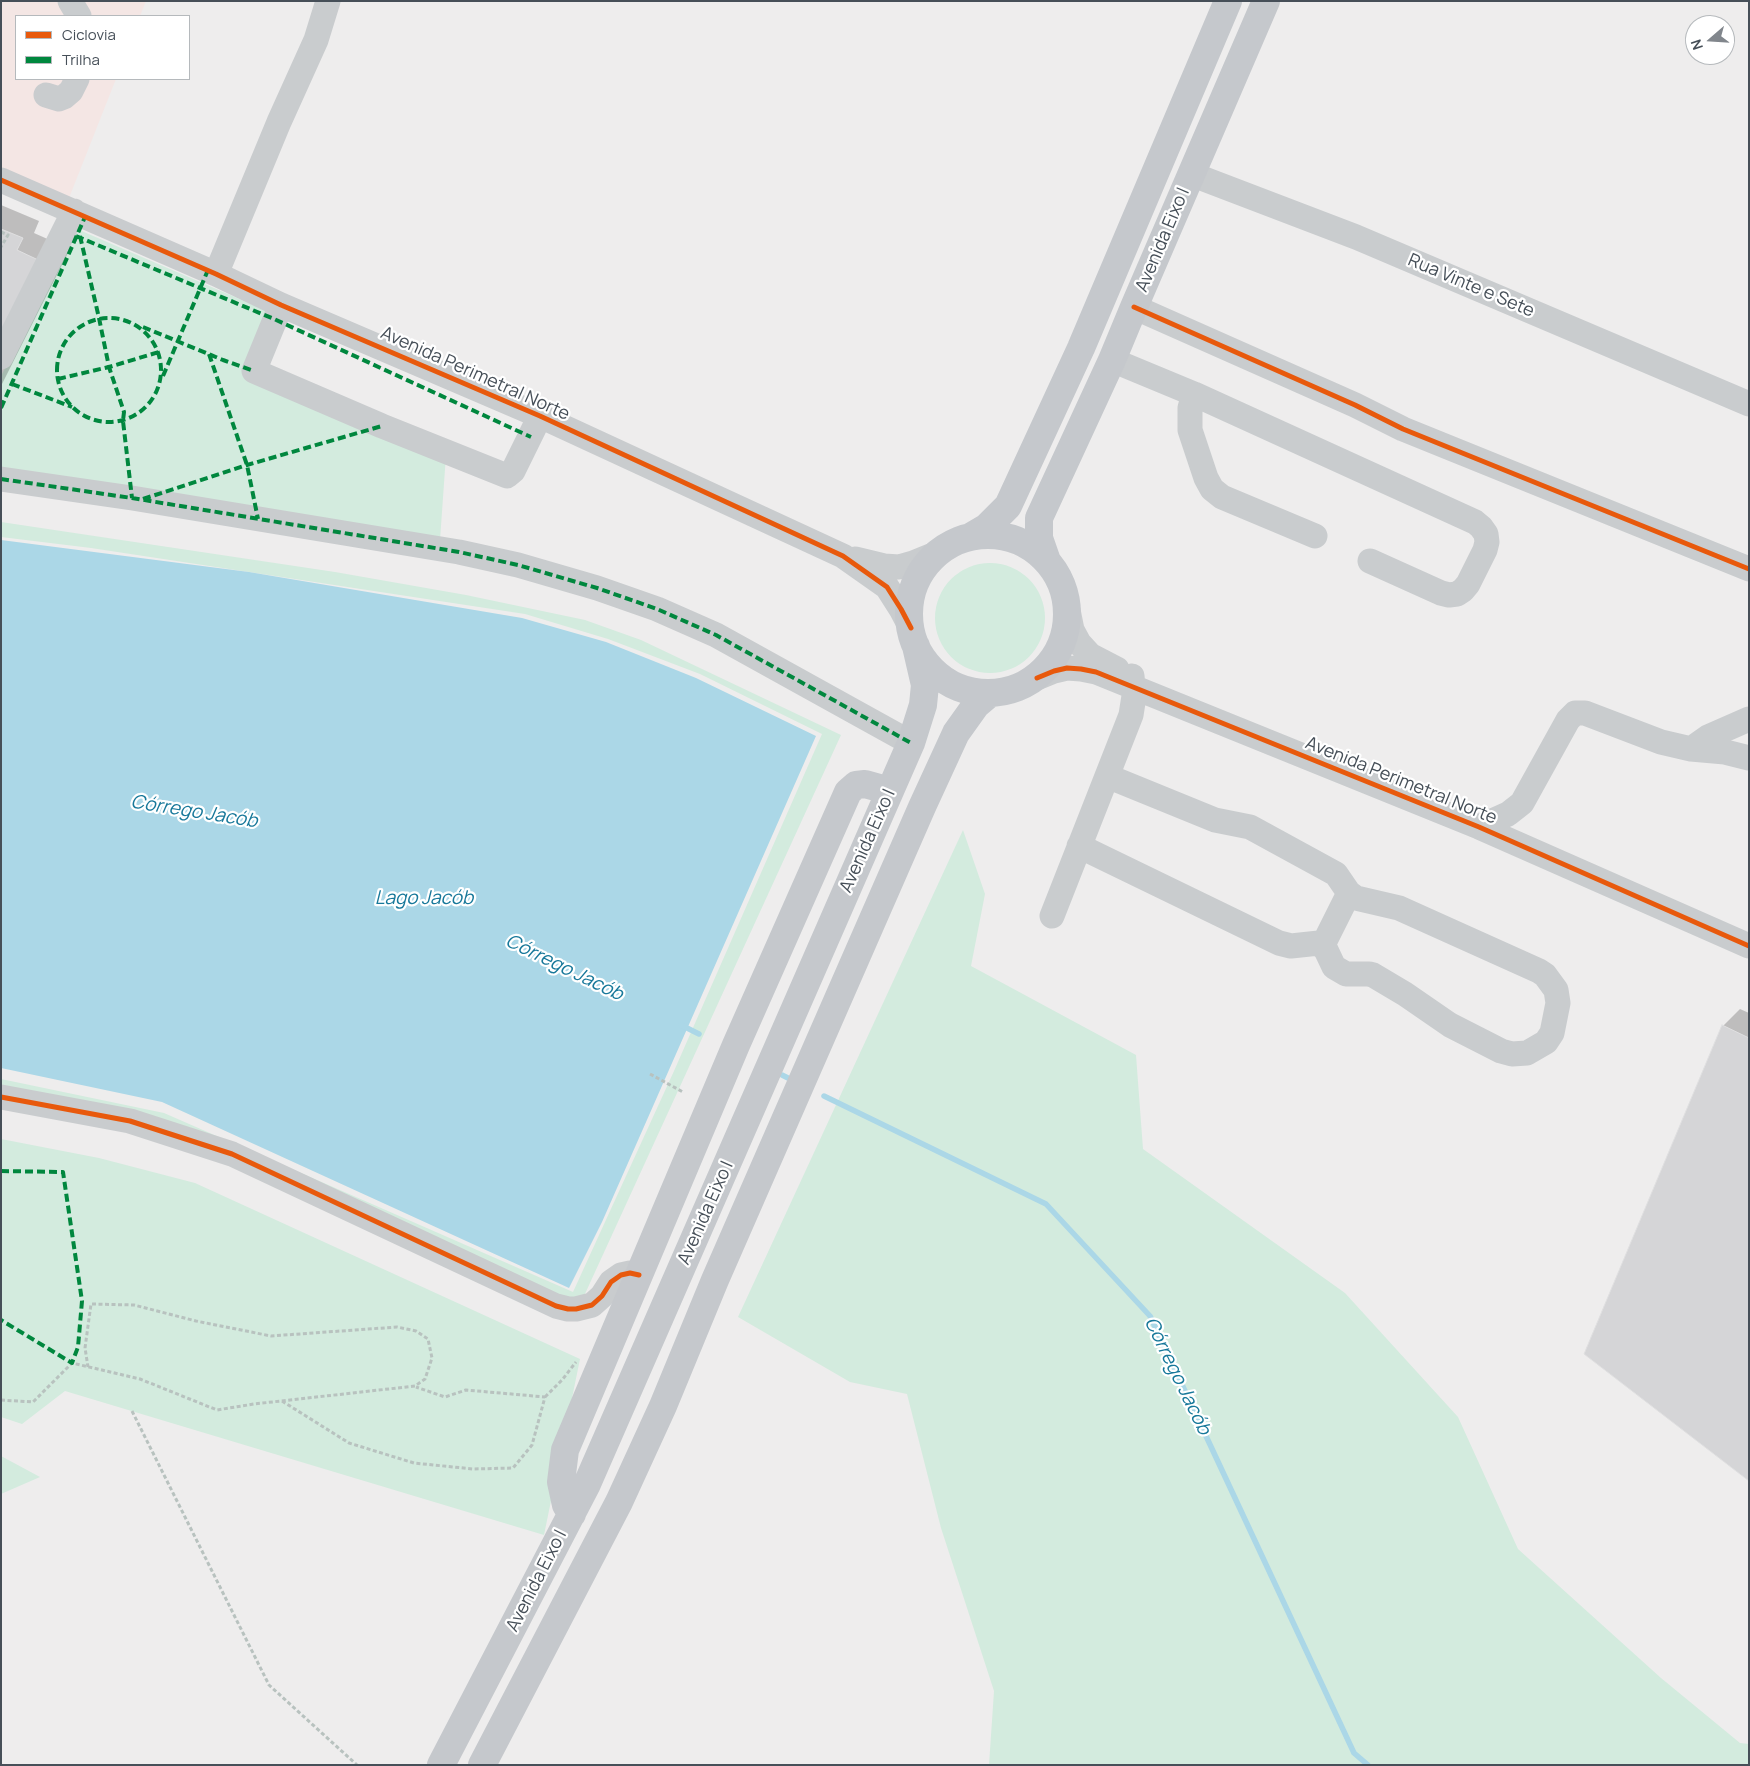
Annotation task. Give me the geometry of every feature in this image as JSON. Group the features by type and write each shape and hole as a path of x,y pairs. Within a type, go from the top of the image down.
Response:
{"main road":[{"name":"Avenida Eixo I","path":"970,537 987,527 1008,506 1081,348 1228,1"},
{"name":"Avenida Eixo I","path":"1047,561 1039,538 1039,518 1112,360 1266,1"},
{"path":"994,535 1016,540 1038,552 1047,561 1061,584 1066,597 1068,610 1065,636 1054,659 1037,678 1014,690 1002,693 971,692 938,677 926,664 914,637 908,609 909,596 919,572 940,552 954,543 970,537 994,535"},
{"name":"Avenida Eixo I","path":"441,1765 588,1484 911,743 923,705 925,685 914,637"},
{"name":"Avenida Eixo I","path":"482,1765 619,1502 655,1424 723,1262 952,741 966,716 989,694"},
{"path":"572,1514 566,1505 561,1482 565,1450 736,1045 848,792 856,786 865,784 890,791"}],"street":[{"path":"70,1 78,15"},
{"path":"216,274 279,122 316,40 328,1"},
{"path":"46,95 59,99 64,97 71,91 76,80"},
{"name":"Rua Vinte e Sete","path":"1191,174 1356,237 1749,404"},
{"name":"Avenida Perimetral Norte","path":"1,180 216,274 281,305 540,416 843,556 887,587 901,608 914,637"},
{"path":"1,357 74,211"},
{"path":"281,305 254,371 382,426 507,476 513,471 540,416"},
{"path":"1134,307 1354,405 1403,429 1749,569"},
{"path":"1112,360 1194,394 1475,522 1486,534 1487,542 1468,584 1457,594 1449,595 1442,593 1370,561"},
{"path":"1194,394 1190,408 1190,430 1206,478 1212,489 1222,497 1314,536"},
{"path":"1,479 132,498 459,552 518,565 658,609 716,635 911,743"},
{"name":"Avenida Perimetral Norte","path":"843,556 884,566 900,567 940,552"},
{"name":"Avenida Perimetral Norte","path":"1068,610 1072,630 1079,643 1090,655 1133,682 1219,722 1479,827 1749,946"},
{"name":"Avenida Perimetral Norte","path":"1037,678 1060,669 1081,669 1133,682"},
{"path":"1052,916 1131,715 1134,704 1133,682"},
{"path":"1479,827 1508,814 1522,803 1568,720 1575,713 1585,713 1650,739 1691,749 1725,752 1749,758"},
{"path":"1691,749 1708,737 1749,719"},
{"path":"1079,846 1279,943 1291,946 1313,943 1322,946 1334,967 1346,974 1374,975 1450,1025 1501,1051 1512,1054 1527,1053 1537,1049 1546,1042 1552,1033 1558,1003 1556,990 1545,975 1399,908 1356,898 1349,893 1336,874 1250,827 1215,820 1107,776"},
{"path":"1322,946 1349,893"},
{"path":"1,1097 130,1121 232,1154 568,1310 592,1305 602,1296 611,1282 621,1275 630,1273 639,1275"}],"path":[{"path":"1,232 8,235 1,247"},
{"path":"650,1074 683,1092"},
{"path":"88,1367 86,1348 91,1304 134,1305 196,1321 271,1336 397,1327 416,1330 428,1339 432,1358 424,1379 416,1386"},
{"path":"282,1401 348,1443 414,1463 473,1470 512,1468 532,1445 544,1397 562,1380 576,1361"},
{"path":"1,1400 33,1402 72,1363 140,1379 217,1410 416,1386 445,1397 466,1390 544,1397"},
{"path":"132,1411 269,1685 357,1765"}],"shaded area":[{"path":"1,1 146,1 140,15 15,15 15,80 116,80 69,198 1,169"}],"green space":[{"path":"77,229 272,313 260,362 447,441 440,540 1,476 1,376"},
{"path":"1,522 335,572 466,595 585,620 641,640 841,735 584,1296 571,1304 248,1153 1,1087 1,1079 164,1113 573,1292 674,1071 822,734 700,674 608,639 525,614 91,548 1,537"},
{"path":"990,563 1011,567 1029,579 1041,597 1045,618 1041,639 1029,657 1011,669 990,673 969,669 951,657 939,639 935,618 939,597 951,579 969,567"},
{"path":"963,830 985,894 971,966 1136,1055 1143,1149 1345,1293 1458,1417 1518,1549 1661,1678 1740,1743 1749,1744 1749,1765 989,1765 994,1691 941,1528 907,1394 850,1382 738,1317"},
{"path":"1,1139 99,1158 195,1183 580,1359 544,1535 65,1391 22,1424 1,1417"},
{"path":"1,1456 40,1477 1,1494"}],"water":[{"name":"Lago Jacób","path":"1,540 249,572 522,618 606,642 696,678 816,736 602,1222 569,1288 162,1102 1,1068"}],"building":[{"path":"1,229 23,238 17,250 53,267 1,371"},
{"path":"1722,1025 1749,1038 1749,1481 1584,1354"}],"waterway":[{"name":"Córrego Jacób","path":"681,1025 699,1034"},
{"path":"782,1075 788,1078"},
{"name":"Córrego Jacób","path":"824,1096 1046,1204 1150,1316 1354,1753 1368,1765"}],"marked path":[{"path":"1,408 85,217"},
{"path":"76,236 274,319 531,437"},
{"path":"80,236 109,367 124,412 123,421 132,498"},
{"path":"163,376 208,270"},
{"path":"109,318 129,322 146,333 157,350 161,370 157,390 146,407 129,418 109,422 89,418 72,407 61,390 57,370 61,350 72,333 89,322 109,318"},
{"path":"143,327 254,371"},
{"path":"58,379 109,367 159,352"},
{"path":"209,354 247,465 258,519"},
{"path":"12,384 72,407"},
{"path":"143,499 247,465 382,426"},
{"path":"1,479 132,498 459,552 518,565 597,588 657,609 716,635 911,743"},
{"path":"1,1171 63,1172 82,1301 78,1347 72,1363 1,1320"}],"cycle path":[{"path":"1,180 216,274 281,305 540,416 843,556 887,587 911,628"},
{"path":"1134,307 1355,405 1403,429 1749,569"},
{"path":"1037,678 1067,668 1096,672 1479,827 1749,946"},
{"path":"1,1097 130,1121 232,1154 556,1306 576,1309 592,1305 602,1296 611,1282 621,1275 630,1273 639,1275"}]}
